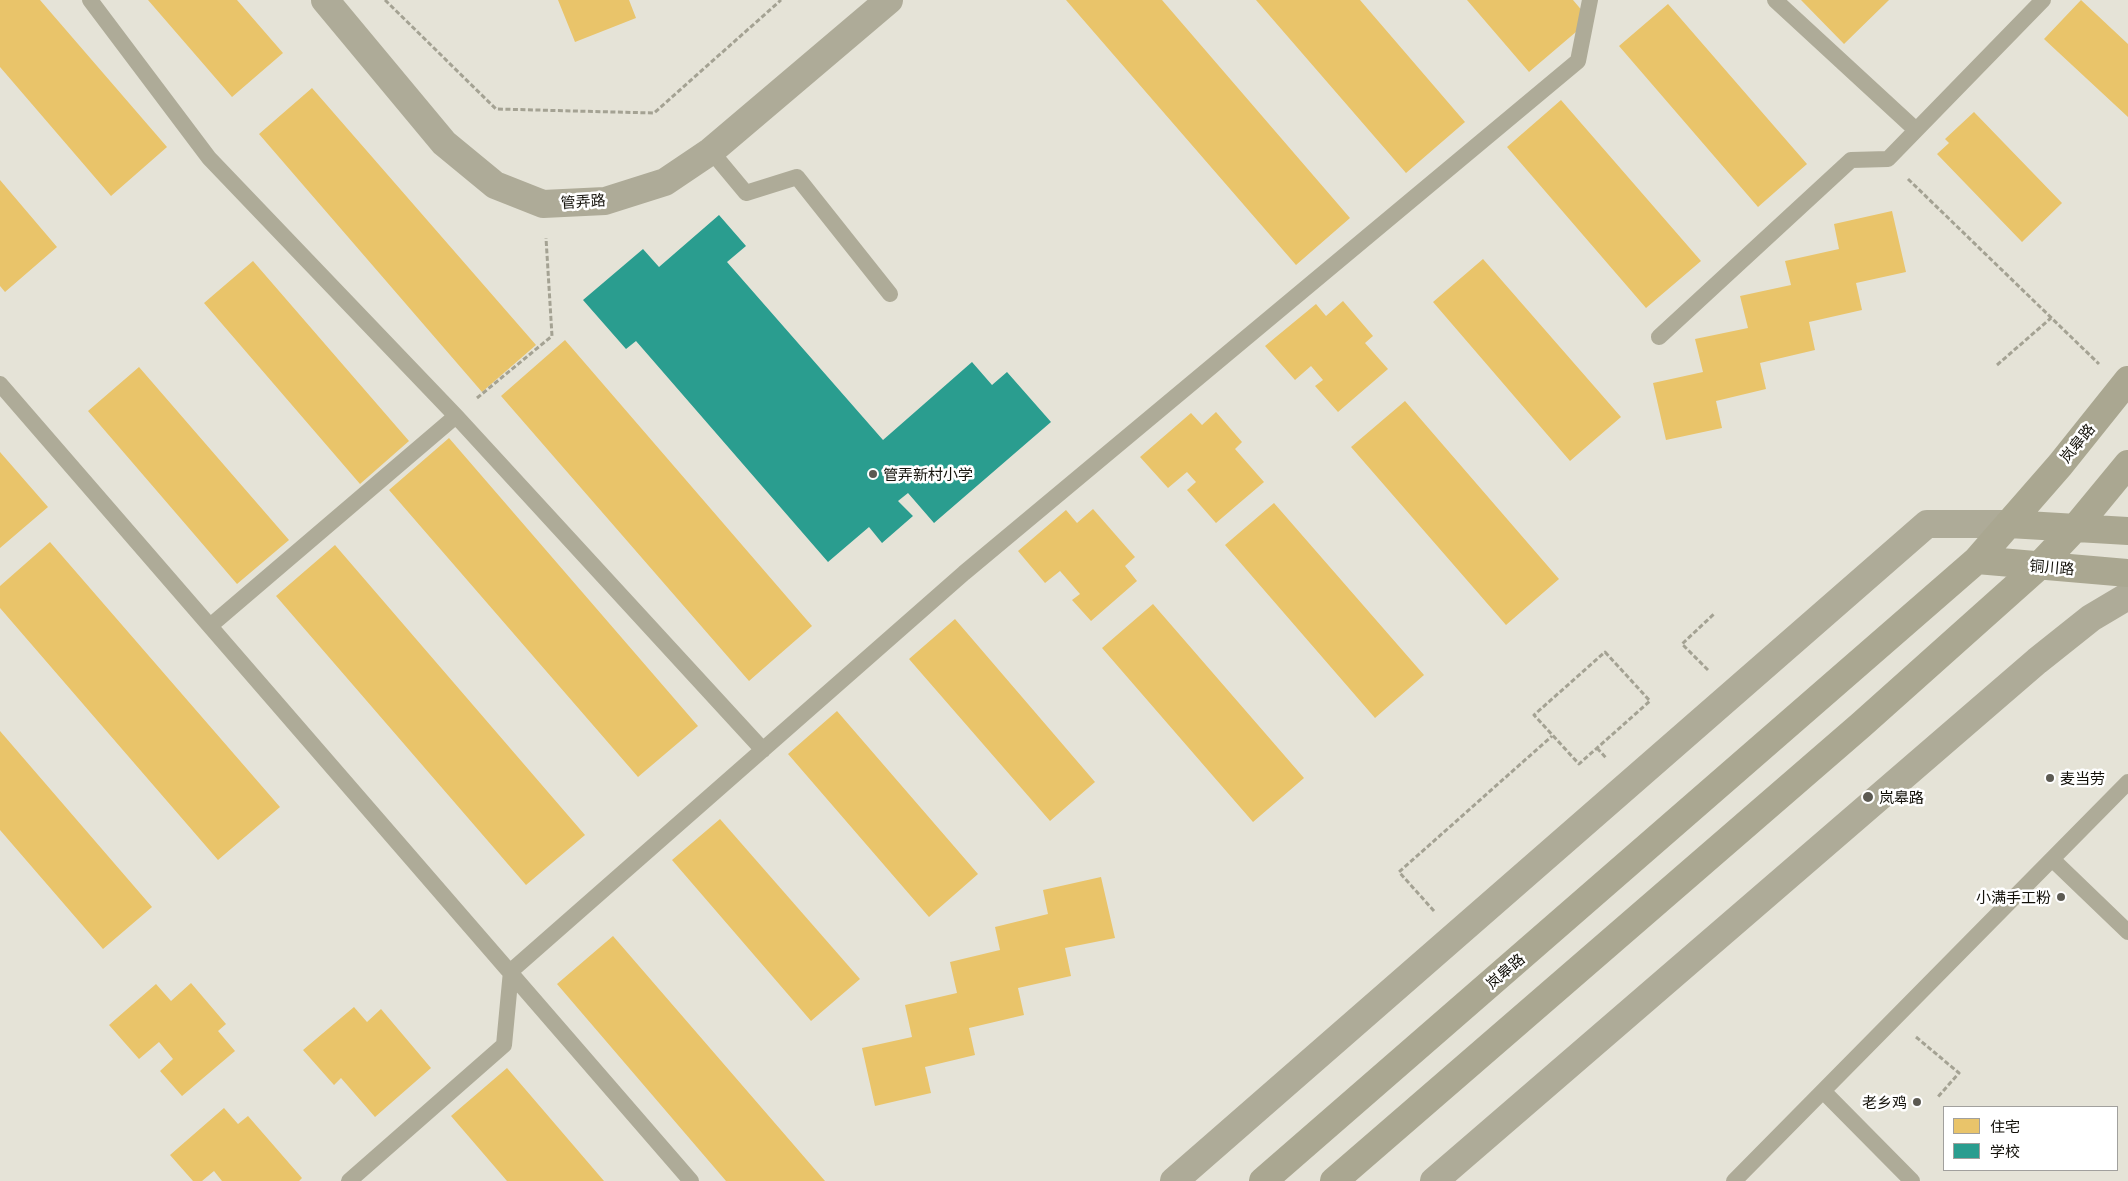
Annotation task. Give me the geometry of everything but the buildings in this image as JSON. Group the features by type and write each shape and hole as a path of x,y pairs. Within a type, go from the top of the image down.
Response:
{"main road":[{"name":"岚皋路","path":"1263,1181 1977,560 2060,464 2125,383"},
{"path":"1334,1181 1861,725 2039,566 2076,527 2128,464"},
{"path":"2009,524 2128,531"},
{"name":"铜川路","path":"1977,560 2128,573"}],"street":[{"name":"管弄路","path":"325,0 444,143 495,185 543,204 605,201 665,182 711,151 889,0"},
{"path":"1174,1181 1927,524 2009,524"},
{"path":"1434,1181 2037,661 2092,618 2128,596"}],"lane":[{"path":"90,0 209,158 456,416 763,750"},
{"path":"349,1181 504,1045 511,971 964,573 1578,62 1590,0"},
{"path":"1775,0 1916,130"},
{"path":"1658,337 1852,160 1888,159 2043,0"},
{"path":"711,151 746,193 797,177 890,294"},
{"path":"0,384 511,971 691,1181"},
{"path":"210,626 456,416"},
{"path":"1734,1181 2128,782"},
{"path":"2052,859 2128,932"},
{"path":"1823,1091 1912,1181"}],"path":[{"path":"385,0 496,109 654,112 781,0"},
{"path":"1888,159 2052,318 2125,383"},
{"path":"456,416 552,336 543,204"},
{"path":"1997,365 2052,318"},
{"path":"1715,613 1682,644 1731,694"},
{"path":"1605,652 1650,700 1579,764 1552,736 1534,715 1605,652"},
{"path":"1456,935 1399,872 1552,736"},
{"path":"1895,1018 1959,1073 1937,1098"}],"place":[{"name":"管弄新村小学","path":"873,474"},
{"name":"麦当劳","path":"2050,778"},
{"name":"岚皋路","path":"1868,797"},
{"name":"小满手工粉","path":"2061,897"},
{"name":"老乡鸡","path":"1917,1102"}]}
